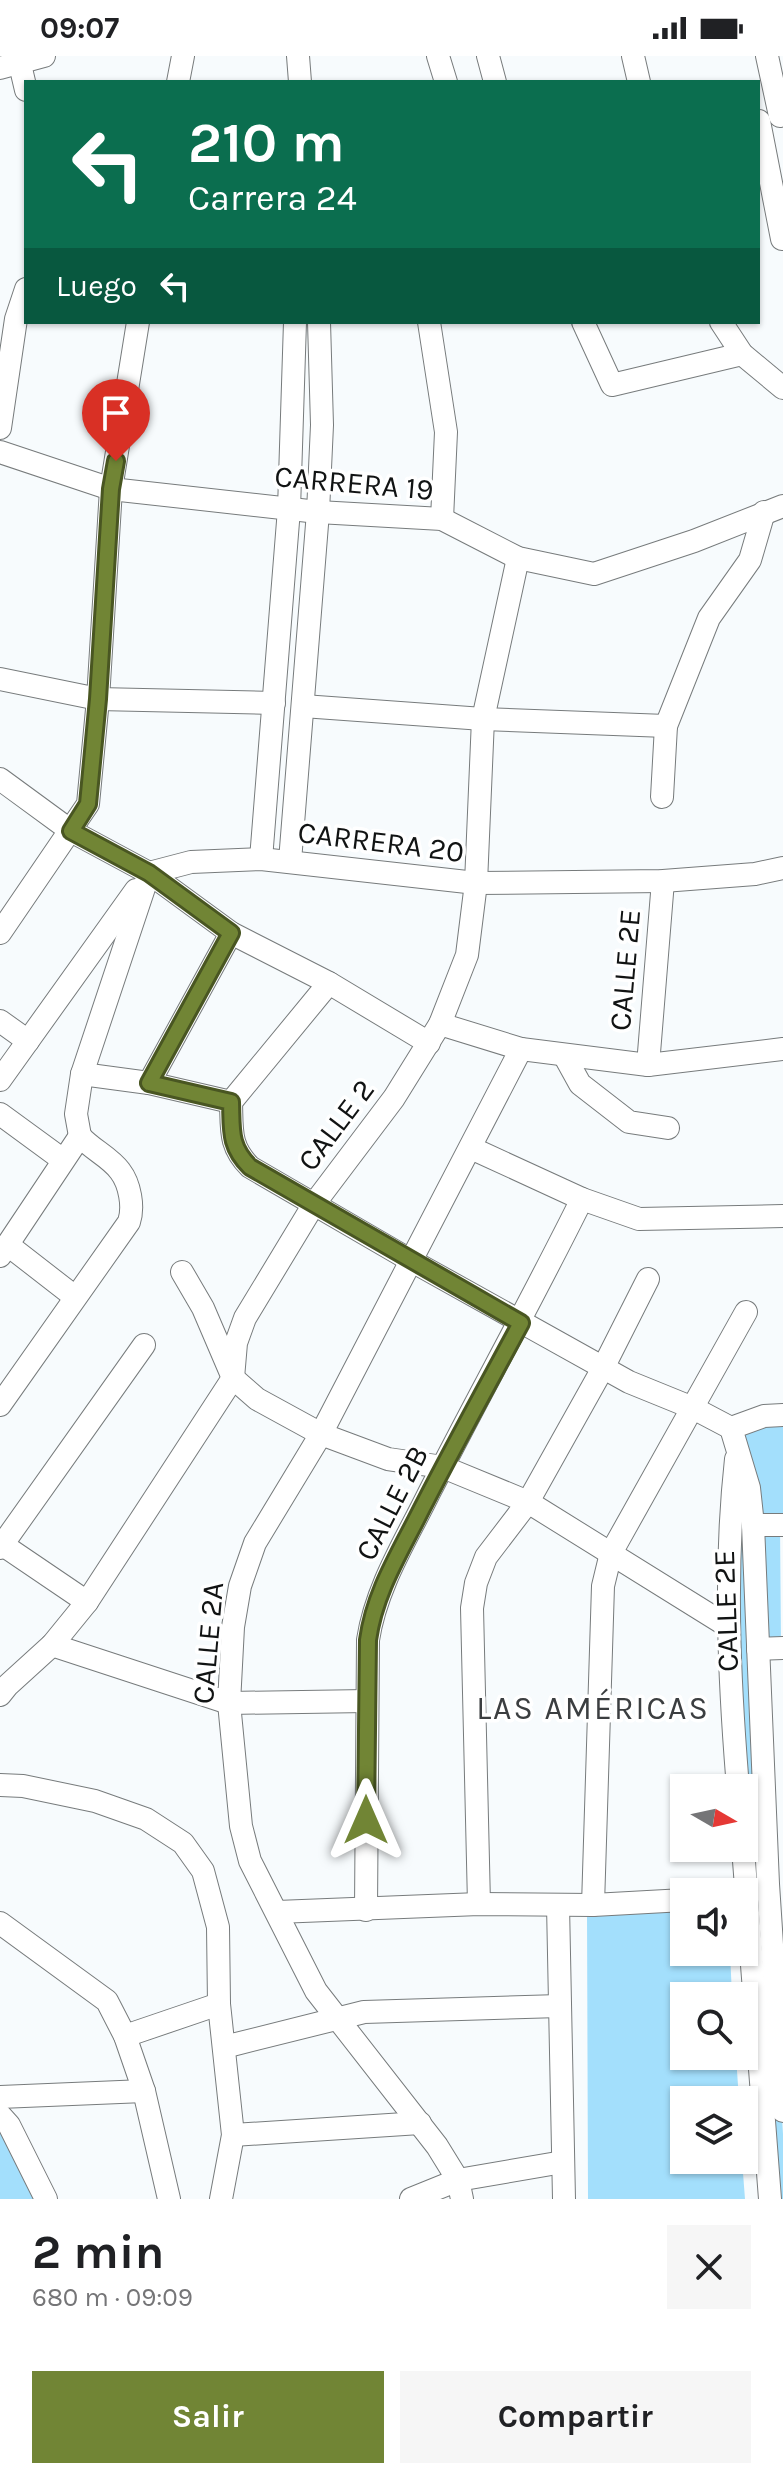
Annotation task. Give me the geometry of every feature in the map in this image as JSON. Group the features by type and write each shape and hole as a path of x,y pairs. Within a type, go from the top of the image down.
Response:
{"street":[{"path":"24,86 12,62 44,56"},
{"path":"178,80 183,56"},
{"path":"298,56 300,80"},
{"path":"438,56 445,80"},
{"path":"488,56 494,80"},
{"path":"633,56 639,80"},
{"path":"767,56 782,239"},
{"path":"0,428 16,319 24,295"},
{"path":"0,933 88,804 111,489 138,324"},
{"path":"261,859 289,509 295,324"},
{"path":"290,861 318,512 322,425 319,324"},
{"path":"429,324 446,432 442,519"},
{"path":"584,324 612,385 742,354"},
{"path":"722,324 742,354 783,388"},
{"name":"CARRERA 19","path":"0,452 111,489 318,512 442,519 518,558 594,574 694,541 773,509"},
{"path":"662,797 666,726 709,618 750,560 773,509"},
{"name":"CALLE 2","path":"3,1686 52,1645 87,1602 233,1378 236,1343 245,1318 314,1204 394,1098 435,1034 467,955 476,883 483,719 518,558"},
{"path":"0,679 98,699 274,703"},
{"path":"303,706 483,719 666,726"},
{"path":"0,779 71,831 149,873 231,933 435,1034 521,1049 648,1065 783,1049"},
{"name":"CARRERA 20","path":"149,873 191,862 261,859 476,883 663,881 755,874 783,868"},
{"path":"0,1080 149,873"},
{"path":"0,1405 129,1222 132,1212 132,1202 120,1171 80,1136 76,1114 82,1074 149,873"},
{"name":"CALLE 2E","path":"648,1065 663,881"},
{"path":"149,1083 231,933"},
{"path":"329,983 231,1102 233,1141 237,1154 250,1167 603,1368 693,1408 734,1437 764,1416 783,1415"},
{"path":"0,1021 28,1041"},
{"name":"CALLE 2A","path":"460,2189 420,2123 316,1991 250,1861 241,1826 229,1703 233,1627 240,1586 255,1543 321,1434 521,1049"},
{"path":"564,1055 580,1084 629,1122 668,1128"},
{"path":"82,1074 149,1083 231,1102"},
{"path":"0,1114 63,1160"},
{"path":"75,1297 4,1251 80,1136"},
{"path":"471,1148 582,1199 639,1219 783,1216"},
{"name":"CALLE 2B","path":"366,1910 368,1640 372,1614 382,1587 521,1323 582,1199"},
{"path":"182,1272 203,1308 233,1378 257,1399 321,1434 388,1459 443,1467 528,1502 729,1627"},
{"path":"479,1904 472,1608 476,1583 486,1557 528,1502 603,1368 648,1279"},
{"path":"593,1905 603,1586 611,1553 746,1312"},
{"path":"87,1602 1,1545 144,1345"},
{"name":"CALLE 2E","path":"734,1437 749,1488 758,1649 772,1764 783,2111"},
{"name":"CALLE 2E","path":"734,1437 728,1552 737,1774"},
{"path":"753,1525 783,1525"},
{"path":"52,1645 229,1703 367,1701"},
{"path":"758,1649 783,1648"},
{"path":"0,1785 23,1786 95,1801 146,1819 183,1843 203,1871 218,1927 219,2004 233,2135 221,2199"},
{"path":"277,1912 670,1901"},
{"path":"558,1905 564,2199"},
{"path":"0,1923 107,2001 125,2036 144,2091 169,2199"},
{"path":"751,1966 770,2199"},
{"path":"125,2036 219,2004"},
{"path":"224,2047 364,2012 560,2006"},
{"path":"0,2097 144,2091"},
{"path":"0,2115 9,2125 46,2199"},
{"path":"233,2135 420,2123"},
{"path":"411,2199 563,2162"}],"shaded area":[{"path":"783,1417 781,1647 753,1647 783,2134 783,2199 771,2199 758,2025 758,1982 755,1982 754,1966 758,1966 758,1878 747,1878 746,1862 758,1862 758,1774 742,1774 732,1429"},
{"path":"670,1910 670,1966 731,1966 731,1982 670,1982 670,2070 737,2070 738,2086 670,2086 670,2174 743,2174 745,2199 588,2199 587,1913"},
{"path":"0,2125 41,2199 0,2199"}],"district":[{"name":"LAS AMÉRICAS","path":"593,1708"}],"route":[{"path":"116,461 111,489 88,804 71,831 149,873 231,933 149,1083 231,1102 233,1141 237,1154 250,1167 521,1323 443,1467 382,1587 372,1614 368,1640 366,1820"}]}
